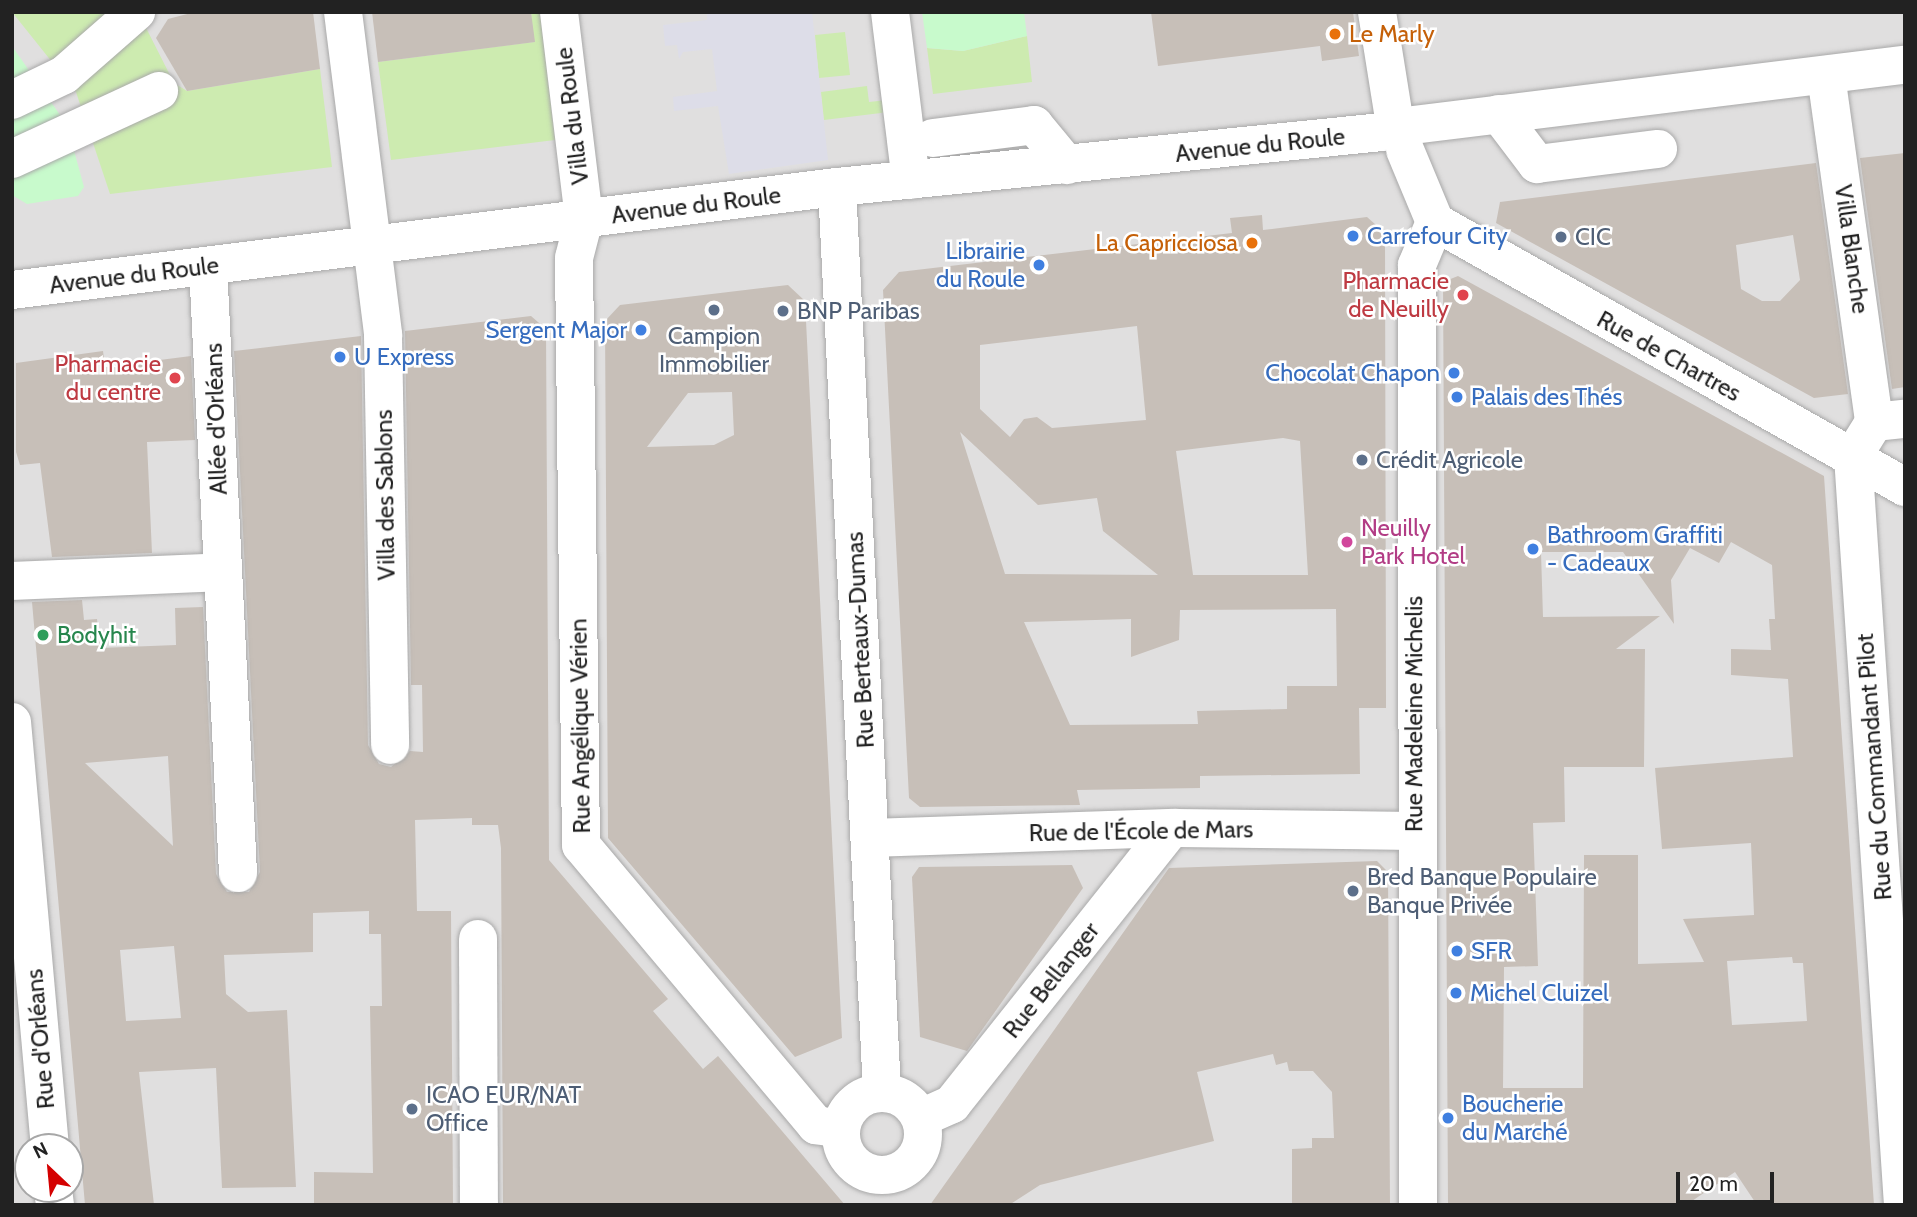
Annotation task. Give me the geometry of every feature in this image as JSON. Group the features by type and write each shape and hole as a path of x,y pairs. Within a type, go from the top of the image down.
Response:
{"street":[{"path":"12,100 64,75 136,12"},
{"name":"Villa des Sablons","path":"342,12 376,245 390,745"},
{"name":"Villa du Roule","path":"559,12 584,219"},
{"path":"890,12 911,180"},
{"path":"1377,12 1399,131 1435,222"},
{"name":"Avenue du Roule","path":"12,290 837,187 1399,131 1499,114 1905,65"},
{"name":"Villa Blanche","path":"1826,75 1890,421"},
{"path":"12,159 159,91"},
{"path":"1499,114 1537,164 1658,149"},
{"path":"933,138 1034,125 1067,165"},
{"name":"Rue Berteaux-Dumas","path":"837,187 882,1092"},
{"name":"Rue Angélique Vérien","path":"584,219 574,258 581,845 816,1125 841,1129"},
{"name":"Rue de Chartres","path":"1435,222 1905,487"},
{"name":"Rue Madeleine Michelis","path":"1418,1205 1413,831 1417,265 1435,222"},
{"name":"Allée d'Orléans","path":"208,266 238,873"},
{"path":"1853,456 1890,421"},
{"name":"Rue du Commandant Pilot","path":"1853,456 1903,1205"},
{"path":"12,581 223,572"},
{"name":"Rue d'Orléans","path":"12,722 49,1133"},
{"name":"Rue de l'École de Mars","path":"870,838 1171,829 1413,831"},
{"name":"Rue Bellanger","path":"921,1118 952,1104 1171,829"},
{"path":"478,939 479,1205"},
{"path":"882,1092 898,1095 921,1118 917,1157 883,1190 851,1161 841,1129 863,1097 882,1092"}],"shaded area":[{"path":"12,12 1905,12 1905,1205 12,1205"},
{"path":"707,12 812,12 828,160 729,174 718,106 674,111 673,97 717,91 712,49 683,52 679,59 677,45 665,46 663,25 707,20"}],"green space":[{"path":"12,12 138,12 174,83 187,91 320,69 332,167 110,194 76,92"},
{"path":"531,12 540,12 555,140 391,160 378,62 534,42"},
{"path":"922,12 1024,12 1027,36 963,51 927,48"},
{"path":"845,32 850,75 819,78 815,35"},
{"path":"1027,36 1032,82 933,94 927,48 963,51"},
{"path":"12,46 67,125 84,187 78,196 27,204 12,195"},
{"path":"867,86 869,102 887,100 889,112 824,120 821,92"}],"building":[{"path":"195,12 313,12 320,69 187,91 156,38 168,19"},
{"path":"372,12 531,12 535,42 378,62"},
{"path":"1151,12 1353,12 1359,56 1322,61 1320,46 1158,66"},
{"path":"1905,153 1905,387 1892,389 1860,158"},
{"path":"1816,163 1848,394 1814,398 1496,223 1500,202","holes":["1793,235 1800,280 1780,301 1762,301 1741,289 1736,245"]},
{"path":"1262,215 1263,230 1367,217 1385,233 1386,708 1359,708 1360,774 1200,776 1200,788 1077,790 1080,805 920,807 909,798 883,290 899,272 1232,233 1230,218","holes":["1137,326 1146,420 1052,428 1037,417 1024,419 1010,437 980,409 980,345","960,432 1038,505 1097,498 1103,531 1158,575 1005,574","1283,438 1300,441 1308,575 1193,575 1176,451","1336,609 1337,686 1287,686 1287,709 1197,711 1198,724 1070,725 1024,622 1131,619 1131,657 1179,640 1180,610"]},
{"path":"1458,276 1824,476 1874,1205 1757,1205 1735,1172 1686,1205 1448,1205 1443,282","holes":["1731,542 1772,565 1775,619 1769,619 1771,650 1731,649 1731,675 1788,679 1793,757 1655,768 1662,849 1751,843 1754,915 1683,919 1704,962 1638,964 1638,855 1584,855 1583,1088 1503,1088 1504,967 1538,966 1533,823 1565,822 1564,767 1644,767 1645,649 1616,649 1660,616 1543,617 1541,552 1623,552 1674,624 1671,580 1690,548 1719,563","1792,957 1793,963 1803,963 1807,1021 1732,1025 1727,961"]},
{"path":"788,285 805,301 842,1038 795,1057 608,838 605,321 620,305","holes":["732,392 734,435 714,445 647,447 688,393"]},
{"path":"531,316 546,329 549,860 668,999 653,1011 703,1069 718,1056 845,1205 503,1205 501,848 498,825 472,825 472,818 415,820 417,911 451,911 453,1205 314,1205 314,1172 373,1173 370,1006 382,1006 381,934 369,934 369,911 313,913 313,952 224,955 226,994 248,1012 287,1010 296,1187 222,1188 216,1068 139,1072 154,1205 85,1205 84,1133 79,1133 32,602 82,600 84,620 97,619 100,648 176,645 175,608 203,607 216,874 227,892 249,892 260,872 234,351 361,336 368,745 379,764 391,767 410,751 423,752 422,685 411,685 405,331","holes":["168,756 173,846 85,763","174,946 181,1018 126,1021 120,950"]},
{"path":"103,351 105,367 191,356 195,440 147,442 152,553 52,557 40,463 20,465 16,452 16,363"},
{"path":"1377,861 1388,872 1390,1205 1292,1205 1292,1149 1312,1148 1312,1138 1334,1138 1332,1092 1313,1071 1289,1071 1287,1062 1276,1065 1273,1054 1197,1072 1214,1141 1040,1185 1009,1205 930,1205 1169,868"},
{"path":"1072,865 1083,888 967,1051 920,1037 912,877 919,867"}],"place":[{"name":"Le Marly","path":"1335,34"},
{"name":"Carrefour City","path":"1353,236"},
{"name":"CIC","path":"1561,237"},
{"name":"La Capricciosa","path":"1252,243"},
{"name":"Librairie du Roule","path":"1039,265"},
{"name":"Pharmacie de Neuilly","path":"1463,295"},
{"name":"Campion Immobilier","path":"714,310"},
{"name":"BNP Paribas","path":"783,311"},
{"name":"Sergent Major","path":"641,330"},
{"name":"U Express","path":"340,357"},
{"name":"Chocolat Chapon","path":"1454,373"},
{"name":"Pharmacie du centre","path":"175,378"},
{"name":"Palais des Thés","path":"1457,397"},
{"name":"Crédit Agricole","path":"1362,460"},
{"name":"Neuilly Park Hotel","path":"1347,542"},
{"name":"Bathroom Graffiti - Cadeaux","path":"1533,549"},
{"name":"Bodyhit","path":"43,635"},
{"name":"Bred Banque Populaire Banque Privée","path":"1353,891"},
{"name":"SFR","path":"1457,951"},
{"name":"Michel Cluizel","path":"1456,993"},
{"name":"ICAO EUR/NAT Office","path":"412,1109"},
{"name":"Boucherie du Marché","path":"1448,1118"}]}
